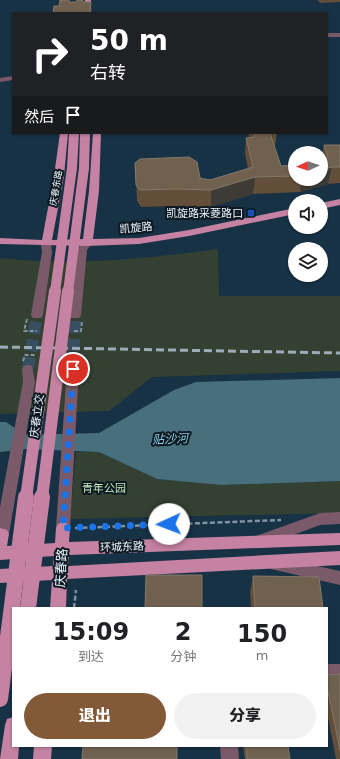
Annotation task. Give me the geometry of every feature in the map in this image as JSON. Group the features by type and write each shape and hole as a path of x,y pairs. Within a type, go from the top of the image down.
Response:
{"main road":[{"path":"88,0 88,12"},
{"name":"庆春东路","path":"46,243 59,176 64,134"},
{"name":"庆春立交","path":"0,699 32,453 72,168 74,134"},
{"name":"庆春立交","path":"28,607 83,176 85,134"},
{"path":"87,243 94,191 97,134"},
{"path":"328,205 340,202"},
{"name":"凯旋路","path":"0,240 46,243 139,241 189,234 288,213"},
{"name":"庆春路","path":"58,607 59,572 63,528"},
{"name":"环城东路","path":"0,553 62,548 256,543 340,539"},
{"name":"环城东路","path":"0,576 340,558"},
{"path":"9,759 12,734"},
{"path":"42,759 43,747"}],"street":[{"path":"328,35 340,35"},
{"path":"0,80 12,78"},
{"path":"37,315 47,252 46,243"},
{"path":"75,314 82,250 87,243"},
{"path":"1,541 29,382 28,369"},
{"path":"63,528 73,369"},
{"path":"256,543 320,519 340,518"},
{"name":"环城东路","path":"263,562 340,578"},
{"path":"328,672 340,672"},
{"path":"229,747 230,759"}],"path":[{"path":"63,528 289,520"},
{"path":"74,607 76,590"}],"green space":[{"path":"218,249 219,296 340,296 340,371 152,377 109,411 0,414 0,258 55,261 109,260 163,256"},
{"name":"青年公园","path":"76,452 99,452 157,479 221,485 340,481 340,513 70,519"}],"water":[{"name":"贴沙河","path":"340,378 340,481 221,485 157,479 99,452 26,449 0,452 0,422 6,422 15,428 16,435 99,433 174,390 196,382"}],"building":[{"path":"60,0 76,2 77,0 83,0 83,2 91,2 90,12 53,12 54,6 59,6"},
{"path":"254,134 270,134 281,166 288,166 288,176 255,177 211,190 140,190 136,185 135,163 140,159 189,157 197,162 200,178 210,180 253,167 246,138 255,137"},
{"path":"340,145 340,167 328,168 328,146 324,146"},
{"path":"146,575 202,575 202,607 145,607"},
{"path":"253,576 319,577 323,607 255,607"},
{"path":"340,674 340,750 328,691 328,675"},
{"path":"83,747 177,747 177,759 82,759"},
{"path":"246,747 288,747 290,759 247,759"}],"tunnel":[{"path":"28,369 37,315"},
{"path":"73,369 75,315"}],"railway":[{"path":"0,347 340,353"}],"place":[{"name":"凯旋路采菱路口","path":"251,213"}],"route":[{"path":"73,369 63,528 169,524"}]}
